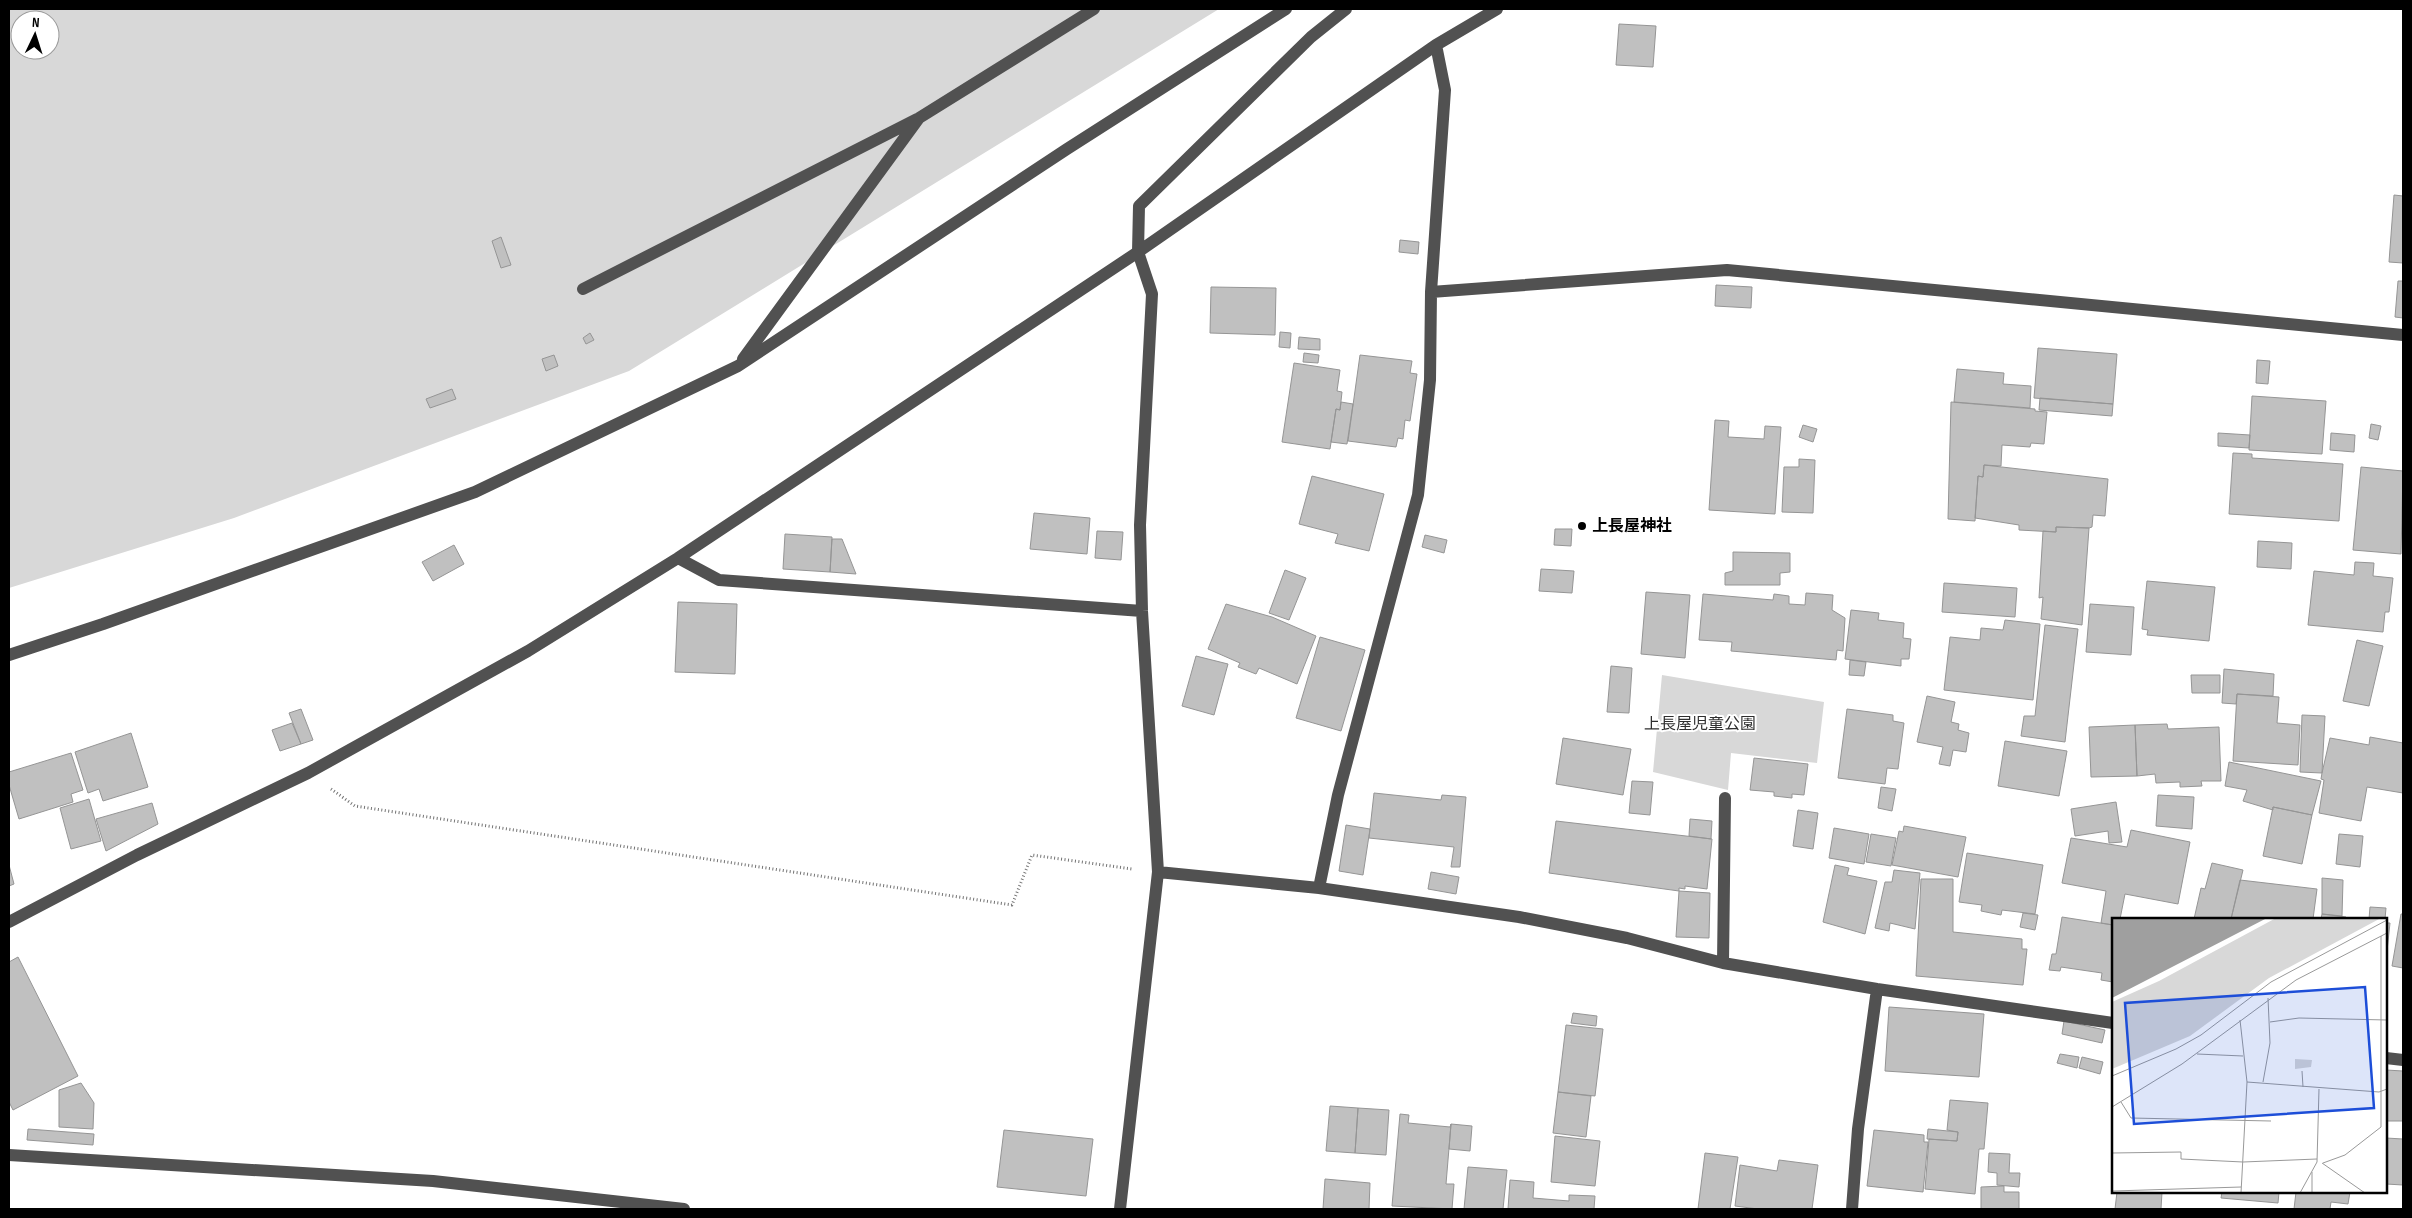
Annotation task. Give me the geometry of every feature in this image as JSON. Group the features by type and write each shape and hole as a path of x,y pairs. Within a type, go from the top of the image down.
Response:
{"street":[{"path":"583,289 919,118 1094,9"},
{"path":"9,655 475,492 738,366 1067,149 1286,9"},
{"path":"1120,1209 1158,872 1142,611 1140,525 1152,294 1138,252 1139,206 1311,37 1346,9"},
{"path":"9,922 138,855 308,773 528,652 678,558 1138,252 1436,45 1497,9"},
{"path":"1320,888 1338,794 1418,495 1430,380 1431,292 1445,90 1436,45"},
{"path":"738,366 919,118"},
{"path":"1431,292 1727,270 2403,335"},
{"path":"678,558 719,580 1142,611"},
{"path":"1723,963 1725,798"},
{"path":"1158,872 1320,888 1520,917 1627,938 1723,963 1877,989 2112,1023"},
{"path":"1852,1209 1858,1129 1877,989"},
{"path":"2387,1058 2403,1060"},
{"path":"9,1155 433,1181 684,1209"}],"path":[{"path":"308,773 355,806 1012,905 1032,855 1158,872"}],"green space":[{"path":"9,9 1219,9 629,371 234,518 9,588"},
{"name":"上長屋児童公園","path":"1662,675 1824,702 1817,763 1731,753 1728,790 1653,772"}],"building":[{"path":"1619,24 1656,26 1653,67 1616,65"},
{"path":"2394,195 2403,196 2403,263 2389,262"},
{"path":"501,237 511,265 501,268 492,241"},
{"path":"1400,240 1419,242 1418,254 1399,252"},
{"path":"2398,281 2403,281 2403,318 2395,317"},
{"path":"1716,285 1752,287 1751,308 1715,306"},
{"path":"1211,287 1276,288 1275,335 1210,333"},
{"path":"1280,332 1291,333 1290,348 1279,347"},
{"path":"590,333 594,340 586,344 583,338"},
{"path":"1299,337 1320,339 1320,350 1298,349"},
{"path":"2038,348 2117,354 2113,404 2034,398"},
{"path":"1304,353 1319,355 1318,363 1303,362"},
{"path":"554,355 558,366 546,371 542,359"},
{"path":"1360,355 1412,361 1410,373 1417,374 1410,421 1405,420 1403,439 1398,438 1396,447 1348,441"},
{"path":"2257,360 2270,361 2268,384 2256,383"},
{"path":"1294,363 1340,370 1337,391 1342,392 1340,410 1336,409 1330,449 1282,442"},
{"path":"1957,369 2004,373 2003,384 2031,386 2030,408 1954,402"},
{"path":"452,389 456,399 430,408 426,399"},
{"path":"2252,396 2326,401 2322,454 2249,450"},
{"path":"2040,398 2113,404 2112,416 2039,410"},
{"path":"1341,402 1353,404 1347,444 1331,442 1336,409 1340,410"},
{"path":"1951,402 2035,409 2035,411 2047,412 2044,444 2031,443 2030,447 2002,445 2001,466 1984,465 1983,477 1978,476 1975,521 1948,519"},
{"path":"1715,420 1729,421 1728,437 1764,439 1765,426 1781,427 1775,514 1709,510"},
{"path":"2371,424 2381,426 2378,440 2369,438"},
{"path":"1803,425 1817,429 1813,442 1799,437"},
{"path":"2218,433 2250,435 2249,448 2218,446"},
{"path":"2331,433 2355,435 2354,452 2330,450"},
{"path":"2233,453 2252,454 2252,458 2343,464 2339,521 2229,514"},
{"path":"1799,459 1815,460 1813,513 1782,512 1784,467 1799,467"},
{"path":"1984,465 2108,479 2105,516 2093,515 2092,527 2089,528 2056,527 2056,532 2019,530 2019,525 1975,518 1978,476 1983,477"},
{"path":"2361,467 2403,471 2401,554 2353,550"},
{"path":"1312,476 1384,494 1369,551 1335,543 1338,534 1299,524"},
{"path":"1034,513 1090,518 1087,554 1030,549"},
{"path":"2056,527 2089,528 2082,625 2041,619 2043,597 2039,598 2043,531 2056,532"},
{"path":"1555,529 1572,529 1571,546 1554,545"},
{"path":"1097,531 1123,532 1121,560 1095,558"},
{"path":"785,534 832,537 830,572 783,569"},
{"path":"1425,535 1447,540 1444,553 1422,547"},
{"path":"832,539 842,539 856,574 830,572"},
{"path":"2258,541 2292,543 2291,569 2257,567"},
{"path":"454,545 464,564 433,581 422,562"},
{"path":"1733,552 1790,553 1790,572 1780,573 1780,585 1725,585 1725,573 1733,571"},
{"path":"2355,562 2374,563 2373,576 2393,578 2389,612 2385,612 2383,632 2308,625 2314,571 2354,575"},
{"path":"1541,569 1574,571 1572,593 1539,591"},
{"path":"1285,570 1306,578 1289,620 1269,613"},
{"path":"2147,581 2215,587 2209,641 2147,635 2148,630 2142,629"},
{"path":"1944,583 2017,588 2015,617 1942,612"},
{"path":"1646,592 1690,595 1685,658 1641,654"},
{"path":"1806,593 1833,595 1832,610 1845,618 1843,651 1837,650 1836,660 1731,651 1732,642 1699,640 1703,594 1773,600 1774,594 1789,596 1789,604 1805,605"},
{"path":"678,602 737,604 735,674 675,672"},
{"path":"1226,604 1272,617 1316,636 1297,684 1259,668 1256,674 1238,667 1240,663 1208,649"},
{"path":"2090,604 2134,607 2131,655 2086,652"},
{"path":"1851,610 1879,613 1878,620 1904,623 1903,638 1911,639 1909,659 1901,659 1901,666 1845,659"},
{"path":"2005,620 2040,624 2033,700 1944,690 1950,637 1980,640 1981,628 2003,630"},
{"path":"2045,625 2078,629 2065,742 2021,736 2024,716 2035,716"},
{"path":"1320,637 1365,650 1341,731 1296,718"},
{"path":"2357,640 2383,646 2369,706 2343,701"},
{"path":"1196,656 1228,664 1214,715 1182,706"},
{"path":"1850,660 1866,662 1864,676 1849,675"},
{"path":"1611,666 1632,668 1629,713 1607,712"},
{"path":"2224,669 2274,674 2273,696 2237,694 2236,704 2222,703"},
{"path":"2191,675 2220,675 2220,693 2192,693"},
{"path":"2237,694 2279,697 2277,723 2300,725 2298,765 2233,761"},
{"path":"1927,696 1955,702 1951,722 1959,724 1958,730 1969,733 1966,752 1953,750 1950,766 1939,764 1943,747 1917,742"},
{"path":"301,709 313,740 301,744 289,713"},
{"path":"1847,709 1893,715 1893,721 1904,723 1898,769 1887,768 1885,784 1838,778"},
{"path":"2302,715 2325,716 2322,773 2300,772"},
{"path":"292,723 301,744 280,751 272,730"},
{"path":"2167,724 2168,729 2219,727 2221,781 2201,781 2202,786 2180,787 2180,782 2156,783 2155,774 2137,776 2135,725"},
{"path":"2135,725 2137,776 2091,777 2089,727"},
{"path":"131,733 148,787 103,801 99,789 88,793 75,752"},
{"path":"2370,737 2403,743 2403,793 2367,787 2361,821 2319,813 2324,780 2321,779 2330,738 2369,745"},
{"path":"1563,738 1631,749 1623,795 1556,784"},
{"path":"2005,741 2067,751 2059,796 1998,786"},
{"path":"71,753 83,790 71,794 73,802 19,819 9,785 9,772"},
{"path":"1754,758 1808,764 1804,795 1792,794 1792,798 1774,796 1774,792 1750,790"},
{"path":"2229,762 2321,781 2312,815 2273,807 2273,810 2243,801 2247,790 2225,786"},
{"path":"1632,781 1653,782 1650,815 1629,813"},
{"path":"1881,787 1896,789 1892,811 1878,808"},
{"path":"1374,793 1441,800 1442,795 1466,797 1460,867 1451,867 1454,847 1369,838"},
{"path":"2158,795 2194,797 2192,829 2156,826"},
{"path":"89,799 101,841 71,849 60,808"},
{"path":"2116,802 2122,842 2109,843 2108,831 2075,836 2071,809"},
{"path":"152,803 158,824 106,851 96,819"},
{"path":"2273,807 2312,815 2302,864 2263,856"},
{"path":"1798,810 1818,813 1813,849 1793,846"},
{"path":"1690,819 1712,821 1711,839 1689,836"},
{"path":"1556,821 1712,839 1707,889 1685,886 1685,889 1679,888 1679,891 1549,873"},
{"path":"1346,825 1370,829 1363,875 1339,871"},
{"path":"1904,826 1966,837 1958,877 1892,865 1899,831 1903,832"},
{"path":"1834,828 1869,834 1864,864 1829,858"},
{"path":"2131,830 2190,842 2178,904 2125,894 2120,918 2112,918 2112,925 2101,923 2106,891 2062,883 2071,838 2127,847"},
{"path":"1871,834 1896,838 1891,866 1866,862"},
{"path":"2339,834 2363,836 2360,867 2336,864"},
{"path":"1967,853 2043,865 2035,914 2002,910 2001,915 1981,911 1982,905 1959,902"},
{"path":"2212,863 2243,870 2231,918 2194,918 2201,888 2205,889"},
{"path":"9,865 14,884 9,886"},
{"path":"1835,865 1849,868 1847,875 1877,881 1865,934 1823,922"},
{"path":"1894,870 1920,873 1915,929 1890,923 1889,931 1875,928 1885,882 1892,882"},
{"path":"1431,872 1459,877 1456,894 1428,889"},
{"path":"2322,878 2343,880 2342,916 2322,914"},
{"path":"1921,879 1953,879 1953,932 2022,939 2022,949 2027,949 2023,985 1916,976"},
{"path":"2240,880 2317,889 2313,918 2231,918"},
{"path":"1679,891 1710,893 1709,938 1676,937"},
{"path":"2370,907 2386,908 2385,918 2369,918"},
{"path":"2023,913 2038,915 2035,930 2020,927"},
{"path":"2322,914 2346,917 2346,918 2321,918"},
{"path":"2401,914 2403,914 2403,968 2392,966"},
{"path":"2062,917 2112,925 2112,982 2101,980 2102,973 2061,967 2060,971 2049,970 2052,954 2056,954"},
{"path":"2387,923 2390,923 2387,951"},
{"path":"18,957 78,1076 13,1110 9,1102 9,962"},
{"path":"1889,1007 1984,1014 1979,1077 1885,1071"},
{"path":"1573,1013 1597,1016 1596,1026 1571,1023"},
{"path":"2064,1021 2105,1030 2102,1043 2062,1034"},
{"path":"1566,1025 1603,1029 1595,1096 1558,1092"},
{"path":"2060,1054 2079,1057 2077,1068 2057,1063"},
{"path":"2082,1057 2103,1062 2100,1074 2079,1068"},
{"path":"2387,1070 2403,1071 2403,1121 2387,1121"},
{"path":"81,1083 94,1103 93,1129 59,1127 59,1090"},
{"path":"1558,1092 1591,1096 1586,1137 1553,1133"},
{"path":"1950,1100 1988,1103 1984,1149 1979,1149 1975,1194 1925,1189 1929,1139 1957,1141 1958,1132 1947,1130"},
{"path":"1330,1106 1358,1108 1355,1153 1326,1151"},
{"path":"1358,1108 1389,1110 1386,1155 1355,1153"},
{"path":"1400,1114 1409,1115 1408,1123 1450,1127 1451,1124 1446,1184 1454,1184 1452,1209 1392,1206"},
{"path":"1451,1124 1472,1126 1470,1151 1449,1149"},
{"path":"28,1129 94,1134 93,1145 27,1140"},
{"path":"1928,1129 1958,1132 1957,1141 1927,1139"},
{"path":"1004,1130 1093,1139 1086,1196 997,1187"},
{"path":"1874,1130 1924,1135 1924,1142 1928,1142 1923,1192 1867,1186"},
{"path":"1555,1136 1600,1141 1595,1186 1551,1182"},
{"path":"2387,1138 2403,1139 2403,1185 2387,1184"},
{"path":"1705,1153 1738,1157 1730,1209 1698,1209"},
{"path":"1989,1153 2010,1154 2009,1173 2020,1173 2019,1187 1997,1185 1997,1173 1988,1172"},
{"path":"1779,1160 1818,1165 1812,1209 1758,1209 1735,1206 1740,1165 1777,1171"},
{"path":"1468,1167 1507,1170 1503,1209 1464,1209"},
{"path":"1325,1179 1370,1183 1369,1209 1323,1209"},
{"path":"1510,1180 1534,1182 1533,1198 1569,1201 1569,1195 1595,1196 1594,1209 1508,1209"},
{"path":"2004,1186 2004,1192 2019,1192 2019,1209 1981,1209 1981,1187"},
{"path":"2117,1193 2162,1193 2161,1209 2115,1209"},
{"path":"2222,1193 2279,1193 2278,1203 2221,1198"},
{"path":"2296,1193 2350,1193 2348,1204 2331,1202 2330,1209 2294,1209"}],"place":[{"name":"上長屋神社","path":"1582,526"}]}
